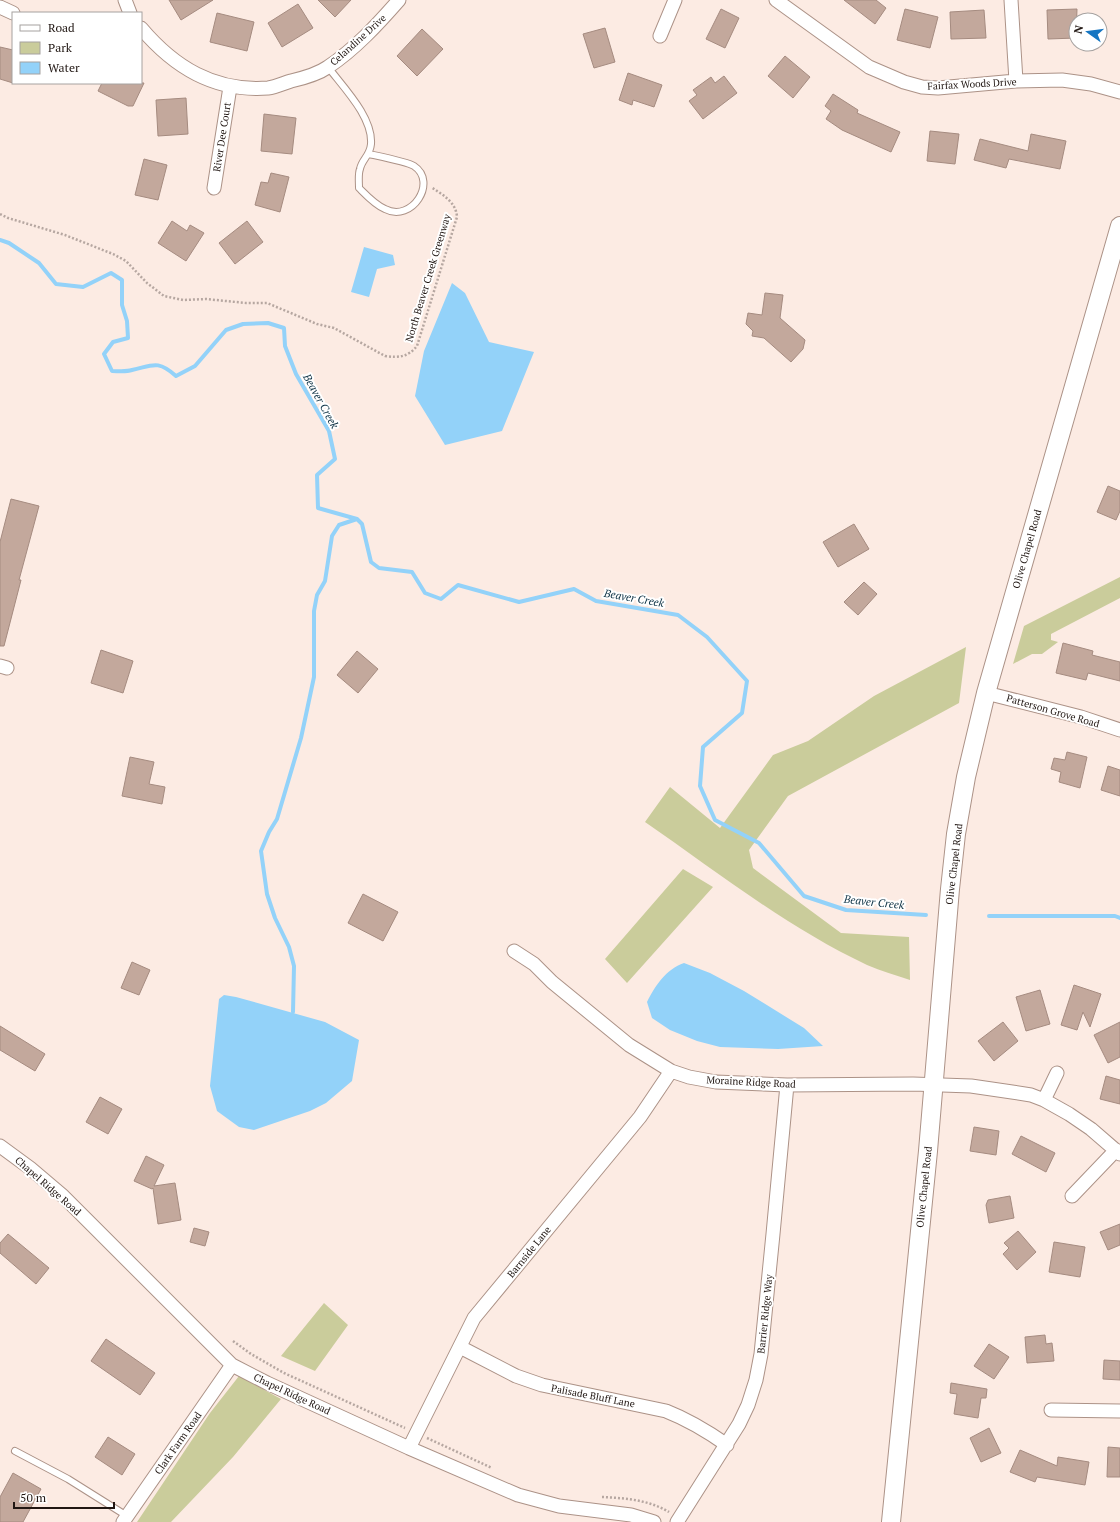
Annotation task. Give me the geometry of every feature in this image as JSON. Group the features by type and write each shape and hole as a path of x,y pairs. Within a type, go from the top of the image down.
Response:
{"main road":[{"name":"Olive Chapel Road","path":"891,1522 928,1151 950,888 956,834 968,769 986,693 1120,226"}],"street":[{"path":"125,0 130,12"},
{"name":"Celandine Drive","path":"142,29 164,52 186,69 203,77 230,87 269,88 305,77 328,67 365,36 399,0"},
{"path":"660,36 675,0"},
{"name":"Fairfax Woods Drive","path":"776,0 869,67 904,82 938,88 1016,81 1062,80 1078,82 1120,92"},
{"path":"1011,0 1016,81"},
{"path":"0,7 12,13"},
{"name":"River Dee Court","path":"214,188 230,87"},
{"name":"Patterson Grove Road","path":"986,693 1081,716 1120,730"},
{"name":"Moraine Ridge Road","path":"514,951 534,964 552,982 629,1045 671,1070 689,1077 716,1082 787,1085 862,1083 991,1088 1031,1095 1044,1100 1092,1129 1118,1152"},
{"name":"Barnside Lane","path":"409,1448 474,1318 640,1117 671,1070"},
{"path":"1044,1100 1057,1073"},
{"name":"Barrier Ridge Way","path":"677,1522 739,1424 748,1405 756,1380 761,1354 787,1085"},
{"name":"Chapel Ridge Road","path":"0,1146 30,1168 63,1196 232,1365 409,1448 500,1488 536,1501 559,1506 630,1515 654,1522"},
{"path":"1072,1196 1118,1152"},
{"name":"Palisade Bluff Lane","path":"460,1346 516,1376 542,1386 666,1411 685,1418 726,1445"},
{"name":"Clark Farm Road","path":"125,1519 232,1365"},
{"path":"1051,1410 1120,1411"}],"lane":[{"path":"328,67 356,104 368,125 371,142 369,154 360,169 359,188 385,210 399,212 408,210 415,204 423,191 424,182 420,173 413,166 369,154"},
{"path":"15,1451 68,1479 125,1519"}],"path":[{"name":"North Beaver Creek Greenway","path":"0,214 8,218 65,235 113,254 126,261 147,283 164,296 183,300 206,299 267,304 317,324 334,328 385,356 402,357 412,352 417,346 457,217 456,210 452,203 424,182"},
{"path":"233,1341 251,1354 284,1373 402,1426"},
{"path":"430,1440 493,1469"},
{"path":"601,1497 643,1502 668,1511"}],"green space":[{"path":"1120,577 1120,598 1051,634 1051,640 1058,642 1042,654 1032,654 1013,664 1024,626"},
{"path":"966,647 959,703 788,796 749,850 753,868 841,933 909,937 910,980 867,965 809,934 753,898 645,822 670,787 720,828 773,755 808,741 874,696"},
{"path":"683,869 713,887 627,983 605,959"},
{"path":"324,1303 348,1325 315,1371 281,1356"},
{"path":"239,1376 281,1399 233,1457 171,1522 137,1522 210,1413"}],"water":[{"path":"364,247 393,255 395,265 377,269 369,297 351,292"},
{"path":"452,283 465,293 489,342 534,352 502,431 445,445 415,396 424,351"},
{"path":"684,963 710,973 744,991 804,1028 823,1046 778,1049 720,1047 697,1041 670,1030 652,1018 647,1002 666,974"},
{"path":"224,995 325,1022 359,1040 352,1081 326,1103 310,1111 254,1130 239,1127 217,1111 210,1086 219,999"}],"building":[{"path":"169,0 213,0 181,20"},
{"path":"318,0 351,0 335,17"},
{"path":"844,0 876,0 886,8 875,24"},
{"path":"298,4 313,28 282,47 268,23"},
{"path":"721,9 739,18 725,48 706,39"},
{"path":"905,9 938,17 930,48 897,40"},
{"path":"1077,9 1077,12 1068,12 1068,38 1048,39 1047,10"},
{"path":"984,10 986,38 951,39 950,12"},
{"path":"217,13 254,22 247,51 210,42"},
{"path":"605,28 615,62 594,68 583,34"},
{"path":"422,29 443,49 417,76 397,56"},
{"path":"0,47 12,50 12,83 0,79"},
{"path":"785,56 810,77 793,98 768,76"},
{"path":"628,73 662,85 654,107 633,100 632,105 619,100"},
{"path":"724,76 737,93 703,119 689,101 697,95 693,90 711,77 715,83"},
{"path":"144,83 133,106 128,106 98,91 102,84"},
{"path":"833,94 858,110 857,113 900,132 891,152 842,130 826,119 831,111 825,106"},
{"path":"186,98 188,134 158,136 156,100"},
{"path":"264,114 296,118 292,154 261,151"},
{"path":"930,131 959,134 955,164 927,161"},
{"path":"1031,134 1066,141 1060,169 1009,159 1006,168 974,160 980,139 1028,151"},
{"path":"144,159 167,165 158,200 135,195"},
{"path":"271,173 289,177 280,212 255,205 261,182 268,183"},
{"path":"172,221 187,231 190,225 204,233 186,261 158,243"},
{"path":"247,221 263,242 235,264 219,243"},
{"path":"765,293 783,295 780,318 805,340 803,349 791,362 764,338 752,336 753,331 746,324 748,313 762,315"},
{"path":"1108,486 1120,491 1120,511 1116,520 1097,512"},
{"path":"11,499 39,506 19,580 21,580 4,646 0,646 0,542"},
{"path":"854,524 869,549 838,567 823,542"},
{"path":"864,582 877,594 858,615 844,602"},
{"path":"1063,643 1093,651 1092,655 1120,662 1120,681 1088,673 1086,680 1056,673"},
{"path":"101,650 133,661 123,693 91,683"},
{"path":"357,651 378,669 358,693 337,675"},
{"path":"1067,752 1087,757 1080,788 1059,782 1061,772 1051,769 1054,758 1065,760"},
{"path":"130,757 154,762 149,784 165,787 162,804 122,796"},
{"path":"1108,766 1120,770 1120,796 1101,790"},
{"path":"363,894 398,912 383,941 348,923"},
{"path":"132,962 150,970 139,995 121,988"},
{"path":"1074,985 1101,994 1090,1027 1083,1012 1077,1030 1061,1025"},
{"path":"1040,990 1050,1024 1026,1031 1016,997"},
{"path":"1003,1022 1018,1041 994,1061 978,1041"},
{"path":"1120,1022 1120,1057 1108,1063 1094,1035"},
{"path":"0,1026 45,1054 35,1071 0,1050"},
{"path":"1106,1076 1120,1080 1120,1104 1100,1099"},
{"path":"100,1097 122,1109 108,1134 86,1122"},
{"path":"974,1127 999,1131 996,1155 970,1151"},
{"path":"1021,1136 1055,1153 1046,1172 1012,1154"},
{"path":"146,1156 164,1165 154,1186 175,1183 181,1220 158,1224 153,1188 152,1189 134,1181"},
{"path":"1010,1196 1014,1218 989,1223 986,1205 988,1200"},
{"path":"1120,1224 1120,1245 1108,1250 1100,1232"},
{"path":"194,1228 209,1232 205,1246 190,1242"},
{"path":"1018,1231 1036,1252 1017,1270 1003,1254 1009,1248 1004,1243"},
{"path":"8,1234 49,1268 36,1284 0,1253 0,1243"},
{"path":"1054,1242 1085,1247 1080,1277 1049,1272"},
{"path":"1045,1335 1046,1344 1052,1343 1054,1361 1027,1363 1025,1337"},
{"path":"106,1339 155,1373 140,1395 91,1361"},
{"path":"989,1344 1009,1357 994,1379 974,1366"},
{"path":"1104,1360 1120,1361 1120,1380 1103,1379"},
{"path":"951,1383 987,1389 986,1398 981,1398 978,1418 954,1414 957,1394 950,1393"},
{"path":"989,1428 1001,1453 981,1462 970,1438"},
{"path":"108,1437 135,1454 122,1475 95,1457"},
{"path":"1108,1447 1120,1448 1120,1477 1107,1477"},
{"path":"1020,1450 1057,1466 1058,1457 1089,1462 1085,1485 1037,1477 1035,1482 1010,1472"},
{"path":"13,1473 41,1489 23,1522 0,1522 0,1497"}],"waterway":[{"name":"Beaver Creek","path":"0,240 9,243 39,263 56,284 83,287 111,273 122,280 122,305 127,321 128,338 113,342 104,354 112,371 127,371 154,365 164,367 176,376 195,366 226,330 243,324 268,323 284,328 285,346 296,374 329,431 335,459 317,475 318,508 357,519 362,524 371,562 379,568 412,572 425,593 441,599 458,585 519,602 574,589 596,601 678,615 707,637 747,681 742,713 703,747 700,786 715,820 759,843 804,896 846,910 926,915"},
{"path":"293,1012 294,966 289,947 275,918 267,894 261,851 269,832 277,819 301,738 314,677 314,611 317,595 325,581 332,536 339,525 357,519"},
{"name":"Beaver Creek","path":"989,916 1115,916 1120,918"}]}
